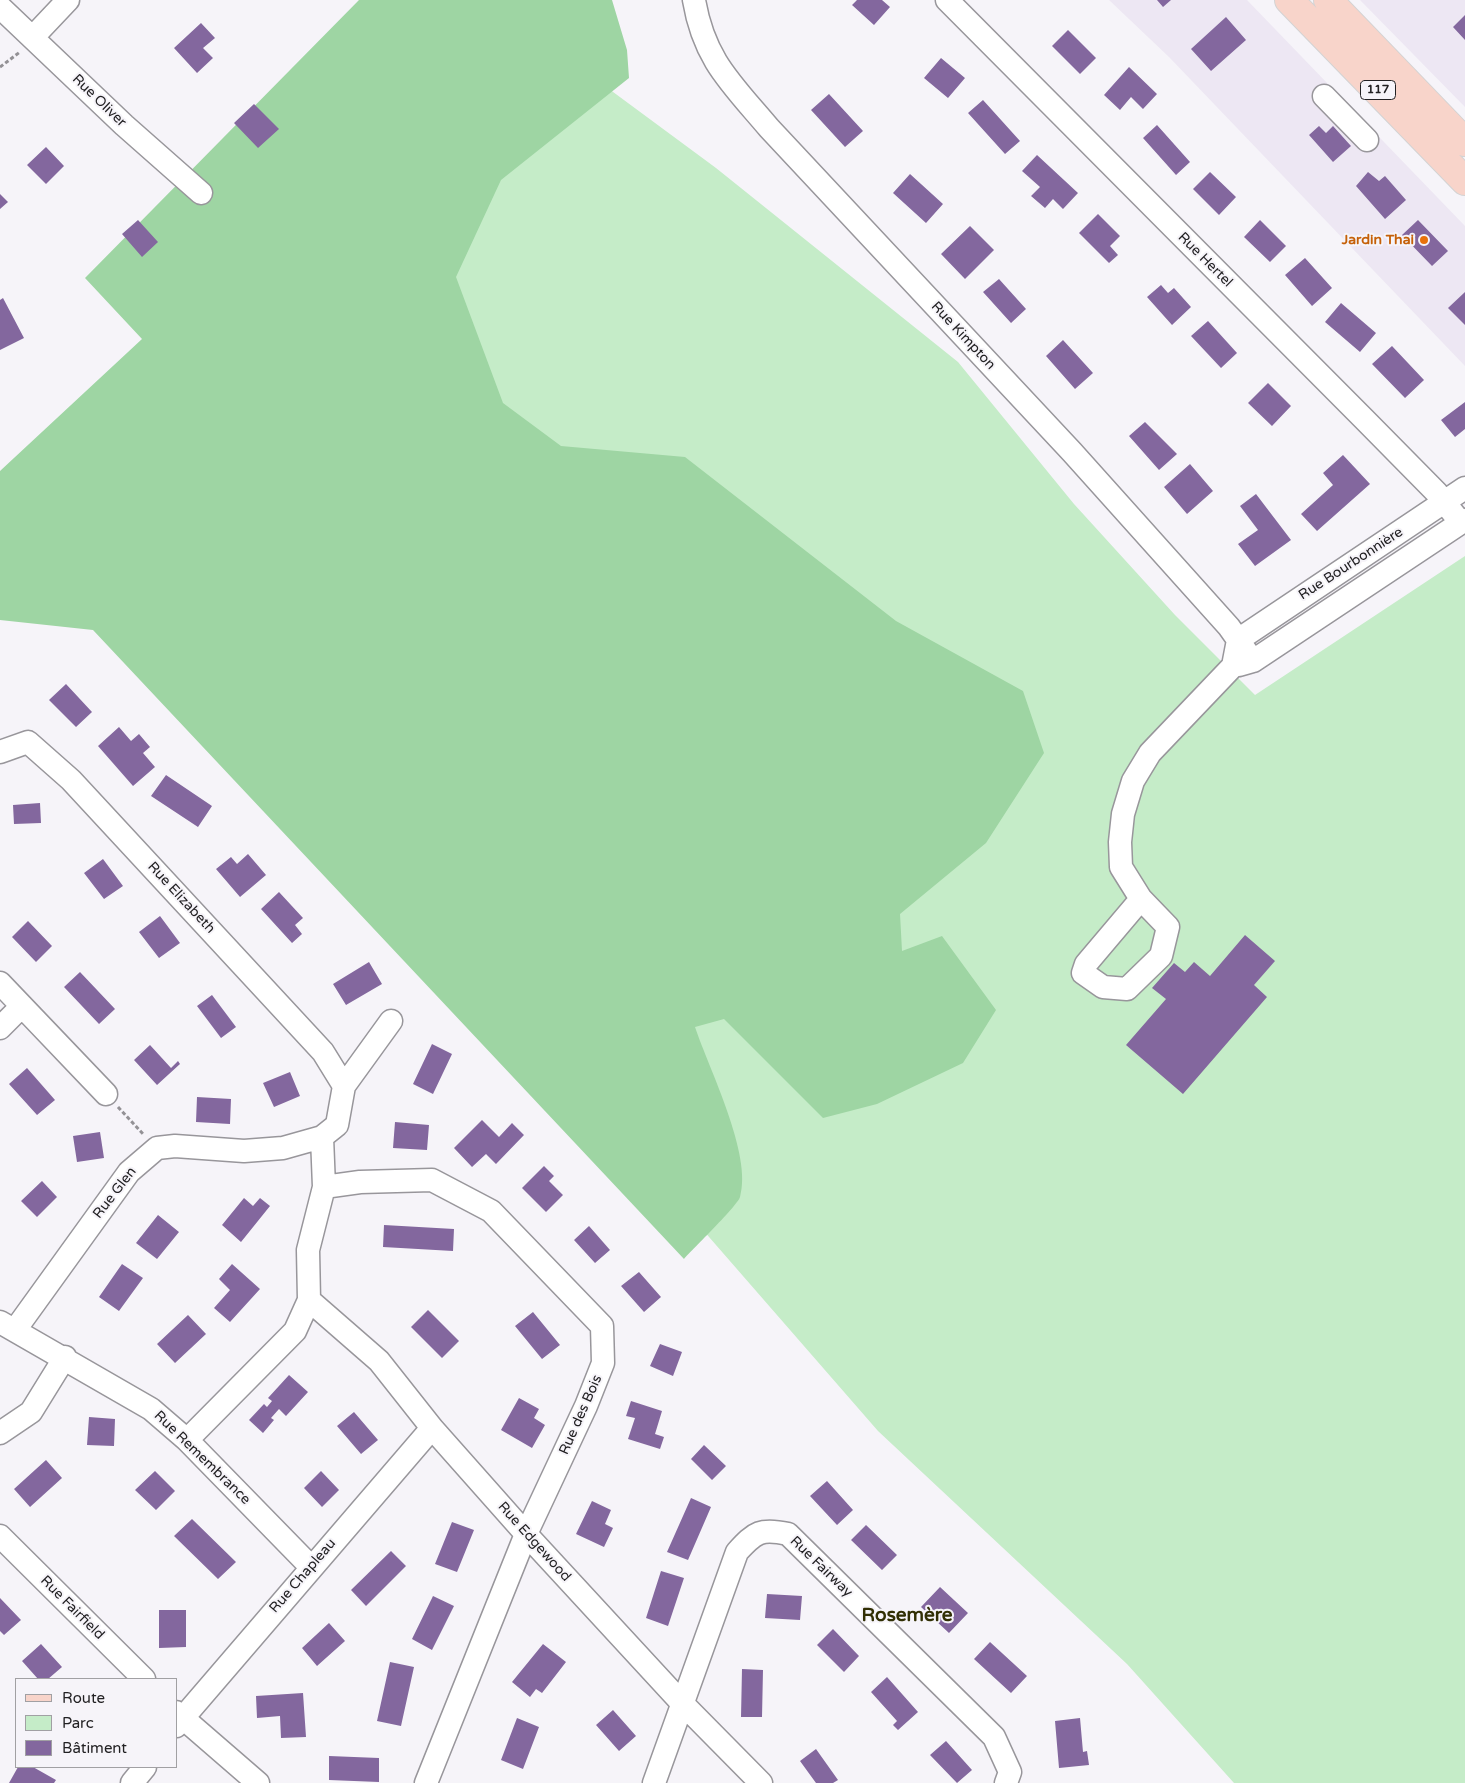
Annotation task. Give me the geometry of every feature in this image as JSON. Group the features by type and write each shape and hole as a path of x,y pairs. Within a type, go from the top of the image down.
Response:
{"main road":[{"name":"117","path":"1289,0 1465,181"},
{"name":"117","path":"1328,0 1465,142"}],"street":[{"path":"27,44 68,0"},
{"name":"Rue Kimpton","path":"694,0 707,46 726,79 769,128 1067,447 1229,627 1238,640 1243,664"},
{"name":"Rue Hertel","path":"948,0 1463,522"},
{"name":"Rue Oliver","path":"0,7 27,44 201,192"},
{"path":"1324,96 1367,140"},
{"name":"Rue Bourbonnière","path":"1238,640 1465,488"},
{"name":"Rue Bourbonnière","path":"1141,899 1121,867 1120,842 1123,814 1133,782 1150,753 1243,664 1463,522"},
{"name":"Rue Elizabeth","path":"0,752 28,742 71,780 323,1052 344,1086"},
{"path":"0,983 106,1094"},
{"path":"0,1028 22,1006"},
{"path":"157,1148 175,1146 244,1151 282,1148 322,1137 337,1125 344,1086 390,1021"},
{"path":"187,1440 295,1331 309,1300 308,1250 324,1187 322,1137"},
{"name":"Rue Glen","path":"8,1326 129,1172 157,1148"},
{"name":"Rue des Bois","path":"324,1187 360,1182 432,1180 490,1211 602,1326 603,1363 586,1406 526,1534 426,1783"},
{"name":"Rue Edgewood","path":"309,1300 379,1361 432,1428 526,1534 681,1702 760,1783"},
{"name":"Rue Remembrance","path":"8,1326 65,1357 152,1409 187,1440 311,1567"},
{"path":"0,1433 31,1412 65,1357"},
{"name":"Rue Chapleau","path":"178,1718 432,1428"},
{"name":"Rue Fairway","path":"654,1783 681,1702 737,1552 752,1535 770,1530 788,1534 994,1737 1010,1772 1006,1783"},
{"name":"Rue Fairfield","path":"0,1536 143,1678"},
{"path":"178,1718 258,1783"},
{"path":"132,1783 144,1768"}],"path":[{"path":"0,67 27,44"},
{"path":"106,1094 157,1148"}],"shaded area":[{"path":"1109,0 1247,0 1465,226 1465,366 1169,57"},
{"path":"1360,0 1465,0 1465,107"}],"green space":[{"path":"359,0 612,0 627,50 629,78 501,180 456,277 503,403 561,446 685,457 896,621 1023,691 1044,753 986,843 900,914 902,951 942,936 996,1010 963,1063 877,1104 823,1118 724,1019 695,1027 728,1112 740,1159 742,1179 740,1197 737,1202 684,1259 93,630 0,620 0,471 142,339 85,278"},
{"path":"563,55 716,168 958,362 1074,504 1175,615 1255,695 1465,556 1465,1783 1234,1783 1127,1664 878,1431 581,1090 241,483"}],"building":[{"path":"857,0 882,0 890,7 874,25 852,5"},
{"path":"1157,0 1171,0 1163,7"},
{"path":"1465,15 1465,40 1453,27"},
{"path":"1226,17 1246,40 1211,71 1191,49"},
{"path":"201,23 215,38 203,48 213,58 197,73 174,48"},
{"path":"1068,30 1096,58 1080,74 1052,46"},
{"path":"941,58 965,78 948,98 924,78"},
{"path":"1129,67 1157,94 1143,109 1131,97 1120,110 1104,95"},
{"path":"829,94 863,131 845,147 811,110"},
{"path":"983,100 1020,141 1005,154 968,113"},
{"path":"254,104 279,129 258,148 234,123"},
{"path":"1157,125 1190,162 1176,175 1143,138"},
{"path":"1319,126 1326,133 1333,126 1351,146 1333,162 1309,135"},
{"path":"46,147 64,166 46,184 27,165"},
{"path":"1037,155 1078,193 1063,209 1053,199 1045,208 1031,196 1040,187 1022,171"},
{"path":"1210,172 1236,197 1219,215 1193,189"},
{"path":"1368,172 1379,181 1385,176 1406,200 1385,219 1356,186"},
{"path":"910,174 943,204 926,223 893,193"},
{"path":"0,194 8,202 0,209"},
{"path":"1098,214 1120,236 1110,246 1118,255 1109,263 1079,233"},
{"path":"138,220 158,242 142,257 122,234"},
{"path":"1260,220 1286,246 1270,262 1244,237"},
{"path":"1418,220 1448,251 1432,266 1402,235"},
{"path":"970,226 994,250 965,279 941,254"},
{"path":"1305,258 1332,288 1312,306 1285,275"},
{"path":"999,279 1026,309 1011,323 983,292"},
{"path":"1161,285 1168,293 1174,288 1191,307 1172,325 1147,297"},
{"path":"1465,292 1465,325 1448,308"},
{"path":"3,298 24,338 0,350 0,300"},
{"path":"1341,303 1376,333 1360,352 1325,322"},
{"path":"1208,321 1237,353 1221,368 1191,336"},
{"path":"1063,340 1093,373 1075,389 1046,356"},
{"path":"1392,346 1424,380 1405,398 1372,364"},
{"path":"1268,383 1291,406 1272,426 1248,403"},
{"path":"1465,402 1465,429 1455,437 1441,420"},
{"path":"1145,422 1177,454 1159,470 1129,436"},
{"path":"1343,455 1370,484 1317,531 1301,514 1333,485 1323,473"},
{"path":"1190,464 1213,491 1187,514 1164,487"},
{"path":"1256,494 1291,540 1255,566 1238,544 1258,530 1240,506"},
{"path":"66,684 92,712 76,727 49,700"},
{"path":"119,727 131,741 139,734 150,747 143,753 155,767 133,786 98,746"},
{"path":"166,775 212,806 198,827 151,796"},
{"path":"40,803 41,823 14,824 13,805"},
{"path":"248,854 266,875 240,897 216,869 231,857 237,864"},
{"path":"103,859 123,886 104,899 84,873"},
{"path":"279,892 303,918 295,925 302,934 292,943 261,909"},
{"path":"160,916 180,943 159,958 139,932"},
{"path":"28,921 52,946 36,962 12,937"},
{"path":"1245,935 1275,961 1254,985 1267,997 1183,1094 1126,1045 1166,999 1152,988 1174,963 1185,972 1194,962 1210,976"},
{"path":"369,962 382,984 346,1005 333,984"},
{"path":"80,972 115,1009 99,1024 64,987"},
{"path":"212,995 236,1027 221,1038 197,1006"},
{"path":"432,1044 452,1054 433,1094 413,1084"},
{"path":"150,1045 171,1068 178,1061 180,1064 157,1085 134,1060"},
{"path":"27,1068 55,1100 37,1115 9,1084"},
{"path":"290,1072 300,1096 274,1107 263,1083"},
{"path":"197,1097 231,1099 230,1124 196,1122"},
{"path":"482,1120 499,1137 512,1123 524,1135 496,1164 486,1154 472,1167 454,1148"},
{"path":"395,1122 429,1125 427,1150 393,1148"},
{"path":"100,1132 104,1158 77,1162 73,1136"},
{"path":"544,1166 554,1176 549,1181 563,1195 546,1212 522,1188"},
{"path":"42,1181 57,1197 37,1217 21,1201"},
{"path":"244,1198 253,1206 260,1198 270,1206 241,1242 222,1225"},
{"path":"158,1215 179,1232 157,1259 136,1243"},
{"path":"384,1225 454,1229 453,1251 383,1247"},
{"path":"589,1226 610,1250 595,1263 574,1240"},
{"path":"122,1264 143,1278 119,1311 99,1297"},
{"path":"232,1264 260,1289 230,1322 214,1308 230,1290 219,1279"},
{"path":"639,1272 661,1297 644,1312 621,1286"},
{"path":"428,1310 459,1341 442,1358 411,1327"},
{"path":"533,1312 560,1345 542,1359 515,1326"},
{"path":"188,1315 206,1334 175,1363 157,1344"},
{"path":"660,1344 682,1352 673,1376 650,1366"},
{"path":"289,1375 308,1392 286,1416 279,1409 271,1418 274,1420 263,1433 249,1420 264,1404 267,1407 272,1401 268,1398"},
{"path":"519,1398 539,1409 534,1418 545,1425 532,1448 501,1430"},
{"path":"631,1401 662,1411 655,1434 664,1437 660,1449 628,1439 635,1418 626,1416"},
{"path":"354,1412 378,1440 361,1454 337,1426"},
{"path":"89,1417 115,1419 114,1446 87,1445"},
{"path":"704,1445 726,1466 712,1480 691,1459"},
{"path":"46,1460 62,1478 30,1507 14,1489"},
{"path":"155,1471 175,1491 156,1510 135,1490"},
{"path":"321,1471 339,1490 322,1507 304,1488"},
{"path":"827,1481 853,1510 837,1525 810,1496"},
{"path":"691,1498 711,1507 688,1560 667,1552"},
{"path":"592,1501 611,1510 605,1524 613,1528 604,1547 576,1534"},
{"path":"192,1519 236,1562 218,1579 174,1536"},
{"path":"452,1522 474,1530 457,1572 435,1564"},
{"path":"866,1525 897,1555 882,1570 851,1540"},
{"path":"391,1551 406,1566 366,1606 351,1590"},
{"path":"661,1571 684,1578 668,1626 646,1618"},
{"path":"940,1587 968,1613 949,1633 921,1607"},
{"path":"767,1594 802,1596 800,1620 765,1618"},
{"path":"433,1596 454,1606 432,1650 412,1639"},
{"path":"0,1598 21,1620 4,1635 0,1631"},
{"path":"159,1610 186,1610 186,1647 159,1648"},
{"path":"329,1623 345,1641 317,1666 302,1648"},
{"path":"833,1629 859,1656 844,1672 817,1645"},
{"path":"990,1642 1027,1676 1011,1693 974,1659"},
{"path":"41,1644 62,1667 49,1678 37,1678 22,1661"},
{"path":"543,1644 566,1662 542,1693 536,1689 530,1697 512,1682"},
{"path":"390,1662 414,1667 401,1726 377,1721"},
{"path":"742,1669 763,1670 762,1717 741,1717"},
{"path":"887,1677 918,1712 898,1730 893,1725 897,1721 871,1692"},
{"path":"303,1693 306,1737 281,1738 280,1716 257,1718 256,1696"},
{"path":"613,1710 636,1736 619,1751 596,1725"},
{"path":"517,1718 539,1727 523,1769 501,1760"},
{"path":"1080,1718 1083,1752 1087,1751 1089,1765 1059,1768 1055,1721"},
{"path":"946,1741 972,1770 957,1783 930,1755"},
{"path":"816,1749 838,1780 833,1783 816,1783 800,1761"},
{"path":"329,1756 379,1758 379,1782 329,1780"},
{"path":"17,1768 35,1768 56,1780 54,1783 9,1783"}],"place":[{"name":"Jardin Thai","path":"1424,240"}],"district":[{"name":"Rosemère","path":"907,1616"}]}
